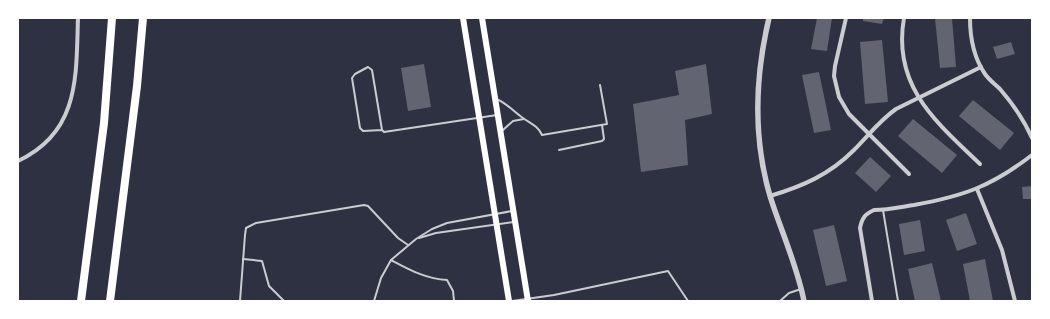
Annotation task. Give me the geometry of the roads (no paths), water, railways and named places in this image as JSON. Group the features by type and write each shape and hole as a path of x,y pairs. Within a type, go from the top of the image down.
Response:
{"highway":[{"path":"81,301 103,130 112,18"},
{"path":"110,301 137,86 143,18"}],"main road":[{"path":"463,18 510,301"},
{"path":"482,18 528,300"}],"street":[{"path":"18,161 34,152 45,143 62,123 67,112 72,99 74,86 78,18"},
{"path":"769,18 760,58 757,104 760,149 770,196 804,301"},
{"path":"846,18 835,66 836,88 843,106 868,134 909,174"},
{"path":"904,18 902,41 904,56 907,72 918,98 931,115 980,164"},
{"path":"970,18 972,41 981,67 986,75 1012,104 1032,138"},
{"path":"770,196 813,181 828,172 855,150 868,134 884,118 896,109 981,67"},
{"path":"872,301 860,228 864,217 868,213 874,210 883,210 943,200 977,189 1010,171 1032,155"},
{"path":"977,189 1003,255 1015,301"}],"lane":[{"path":"382,130 372,70 368,67 354,74 352,78 360,128 363,131 382,130 384,132 498,114"},
{"path":"495,99 507,105 524,119 532,123 542,135 607,124 600,85"},
{"path":"501,133 505,127 514,121 524,119"},
{"path":"559,150 602,141 604,139 602,125"},
{"path":"240,301 246,228 256,223 364,205 368,206 398,238 408,245"},
{"path":"883,210 898,301"},
{"path":"374,301 381,278 391,260 416,239 432,229 447,223 513,211"},
{"path":"416,239 436,232 515,222"},
{"path":"243,259 262,261 269,286 284,301"},
{"path":"391,260 417,274 436,280 447,280 453,291 454,301"},
{"path":"510,301 528,300 668,271 688,301"},
{"path":"780,301 789,293 801,289"}]}
